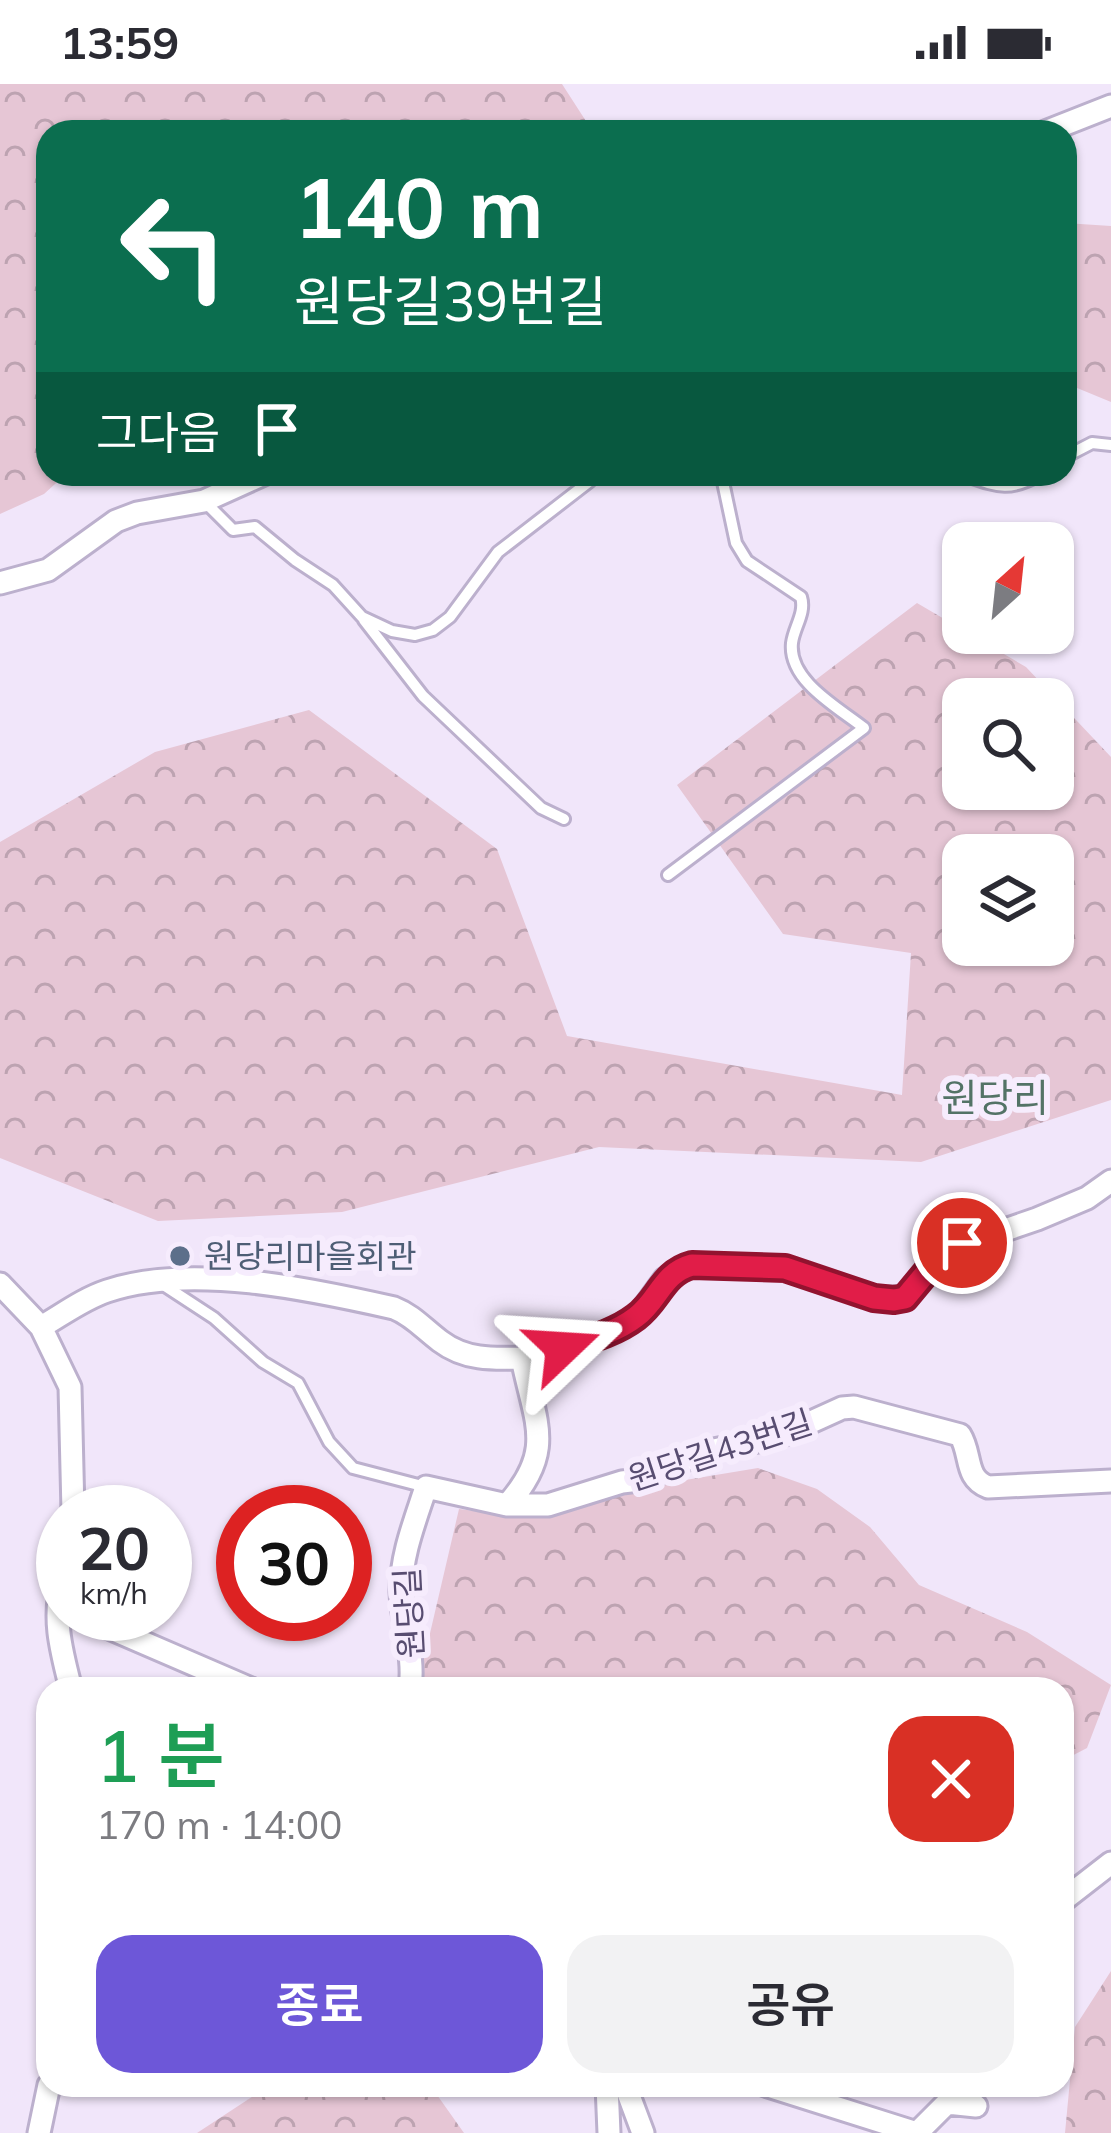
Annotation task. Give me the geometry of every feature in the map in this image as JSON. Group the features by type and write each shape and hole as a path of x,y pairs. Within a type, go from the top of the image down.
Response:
{"street":[{"path":"1075,120 1111,106"},
{"path":"0,583 48,570 116,521 204,500 237,486"},
{"path":"41,1327 104,1292 156,1280 285,1285 408,1314 455,1351 472,1357 522,1358 621,1327 640,1315 665,1279 692,1265 785,1268 874,1298 905,1298 944,1251 1037,1220 1087,1198 1111,1181"},
{"path":"0,1284 41,1327 70,1387 73,1485"},
{"path":"427,1487 507,1504 535,1469 539,1443 522,1358"},
{"name":"원당길43번길","path":"507,1504 548,1505 622,1482 648,1479 699,1453 778,1437 854,1407 960,1435 971,1474 988,1487 1111,1481"},
{"name":"원당길","path":"411,1677 401,1573 427,1487"},
{"path":"58,1641 68,1677"},
{"path":"139,1641 222,1677"},
{"path":"1074,1892 1111,1863"},
{"path":"39,2133 46,2097"},
{"path":"608,2097 609,2133"},
{"path":"630,2097 643,2133"},
{"path":"803,2097 917,2133 947,2104 976,2106"}],"lane":[{"path":"1077,451 1092,443 1111,445"},
{"path":"362,617 392,631 415,635 434,630 450,617 498,552 583,486"},
{"path":"668,875 864,728 801,676 791,647 804,606 801,597 747,561 736,543 724,486"},
{"path":"204,500 233,530 255,527 333,585 423,696 541,808 564,819"},
{"path":"156,1280 214,1318 263,1363 298,1383 329,1442 353,1468 427,1487"}],"green space":[{"path":"0,84 562,84 585,120 36,120 36,486 53,486 0,514"},
{"path":"1077,224 1111,226 1111,402 1077,388"},
{"path":"917,603 942,618 942,654 1004,654 1036,678 942,678 942,810 1074,810 1074,718 1111,757 1111,1100 921,1162 599,1147 342,1212 158,1221 0,1158 0,842 155,752 309,710 497,849 567,1036 902,1095 911,953 783,934 677,785"},
{"path":"758,1468 817,1489 870,1527 919,1585 1027,1632 1111,1685 1087,1748 1074,1755 1074,1677 420,1677 459,1509 530,1518 625,1490"},
{"path":"1111,1971 1111,2133 1065,2133 1068,2097 1074,2097 1075,2027"},
{"path":"252,2097 438,2097 464,2133 197,2133"}],"place":[{"name":"원당리마을회관","path":"180,1256"}],"district":[{"name":"원당리","path":"995,1098"}],"route":[{"path":"563,1348 598,1337 640,1315 665,1279 692,1265 785,1268 874,1298 894,1300 905,1298 932,1262 962,1243"}]}
